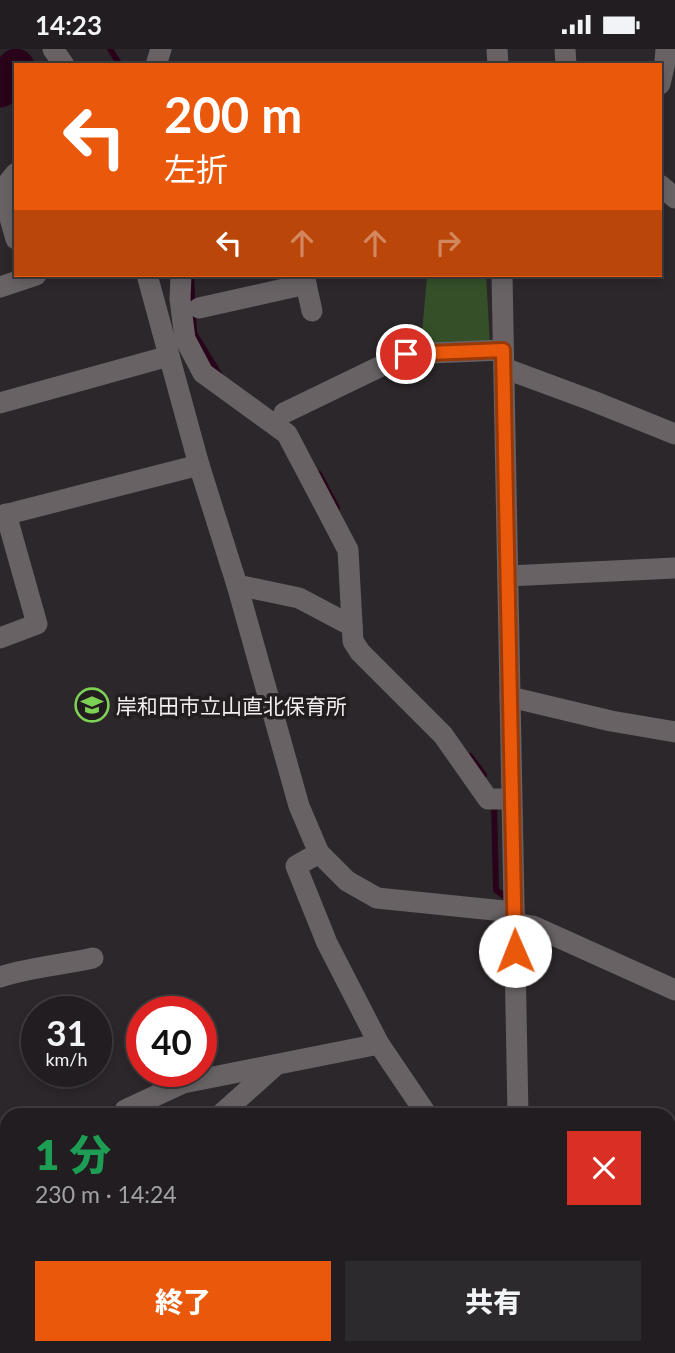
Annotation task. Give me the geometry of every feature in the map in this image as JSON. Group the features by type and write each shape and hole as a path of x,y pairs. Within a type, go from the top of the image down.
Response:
{"street":[{"path":"662,75 666,49"},
{"path":"14,175 2,190 14,232"},
{"path":"0,287 27,277"},
{"path":"147,277 299,806 320,853 347,881 377,898 514,910 533,926 675,990"},
{"path":"181,277 180,299 185,339 203,373 287,434 348,550 353,641 360,652 443,735 500,799"},
{"path":"502,277 510,697 500,799 514,910 518,1108"},
{"path":"199,308 305,279 312,311"},
{"path":"284,413 406,354 503,359 593,401 675,434"},
{"path":"0,403 169,356"},
{"path":"0,638 37,624 3,515 199,465"},
{"path":"508,576 675,568"},
{"path":"237,585 299,598 352,626"},
{"path":"510,697 611,721 675,732"},
{"path":"320,853 296,866 327,943 379,1044 422,1108"},
{"path":"0,977 93,958"},
{"path":"129,1108 183,1083 379,1044"},
{"path":"228,1108 278,1064"}],"building":[{"path":"427,277 486,277 490,345 421,345"}],"waterway":[{"path":"110,49 119,63"},
{"path":"0,89 14,70"},
{"path":"191,277 194,333 221,377"},
{"path":"319,474 337,508"},
{"path":"470,756 484,775"},
{"path":"494,804 496,890 508,899"}],"place":[{"name":"岸和田市立山直北保育所","path":"92,705"}],"route":[{"path":"406,354 503,350 515,951"}]}
